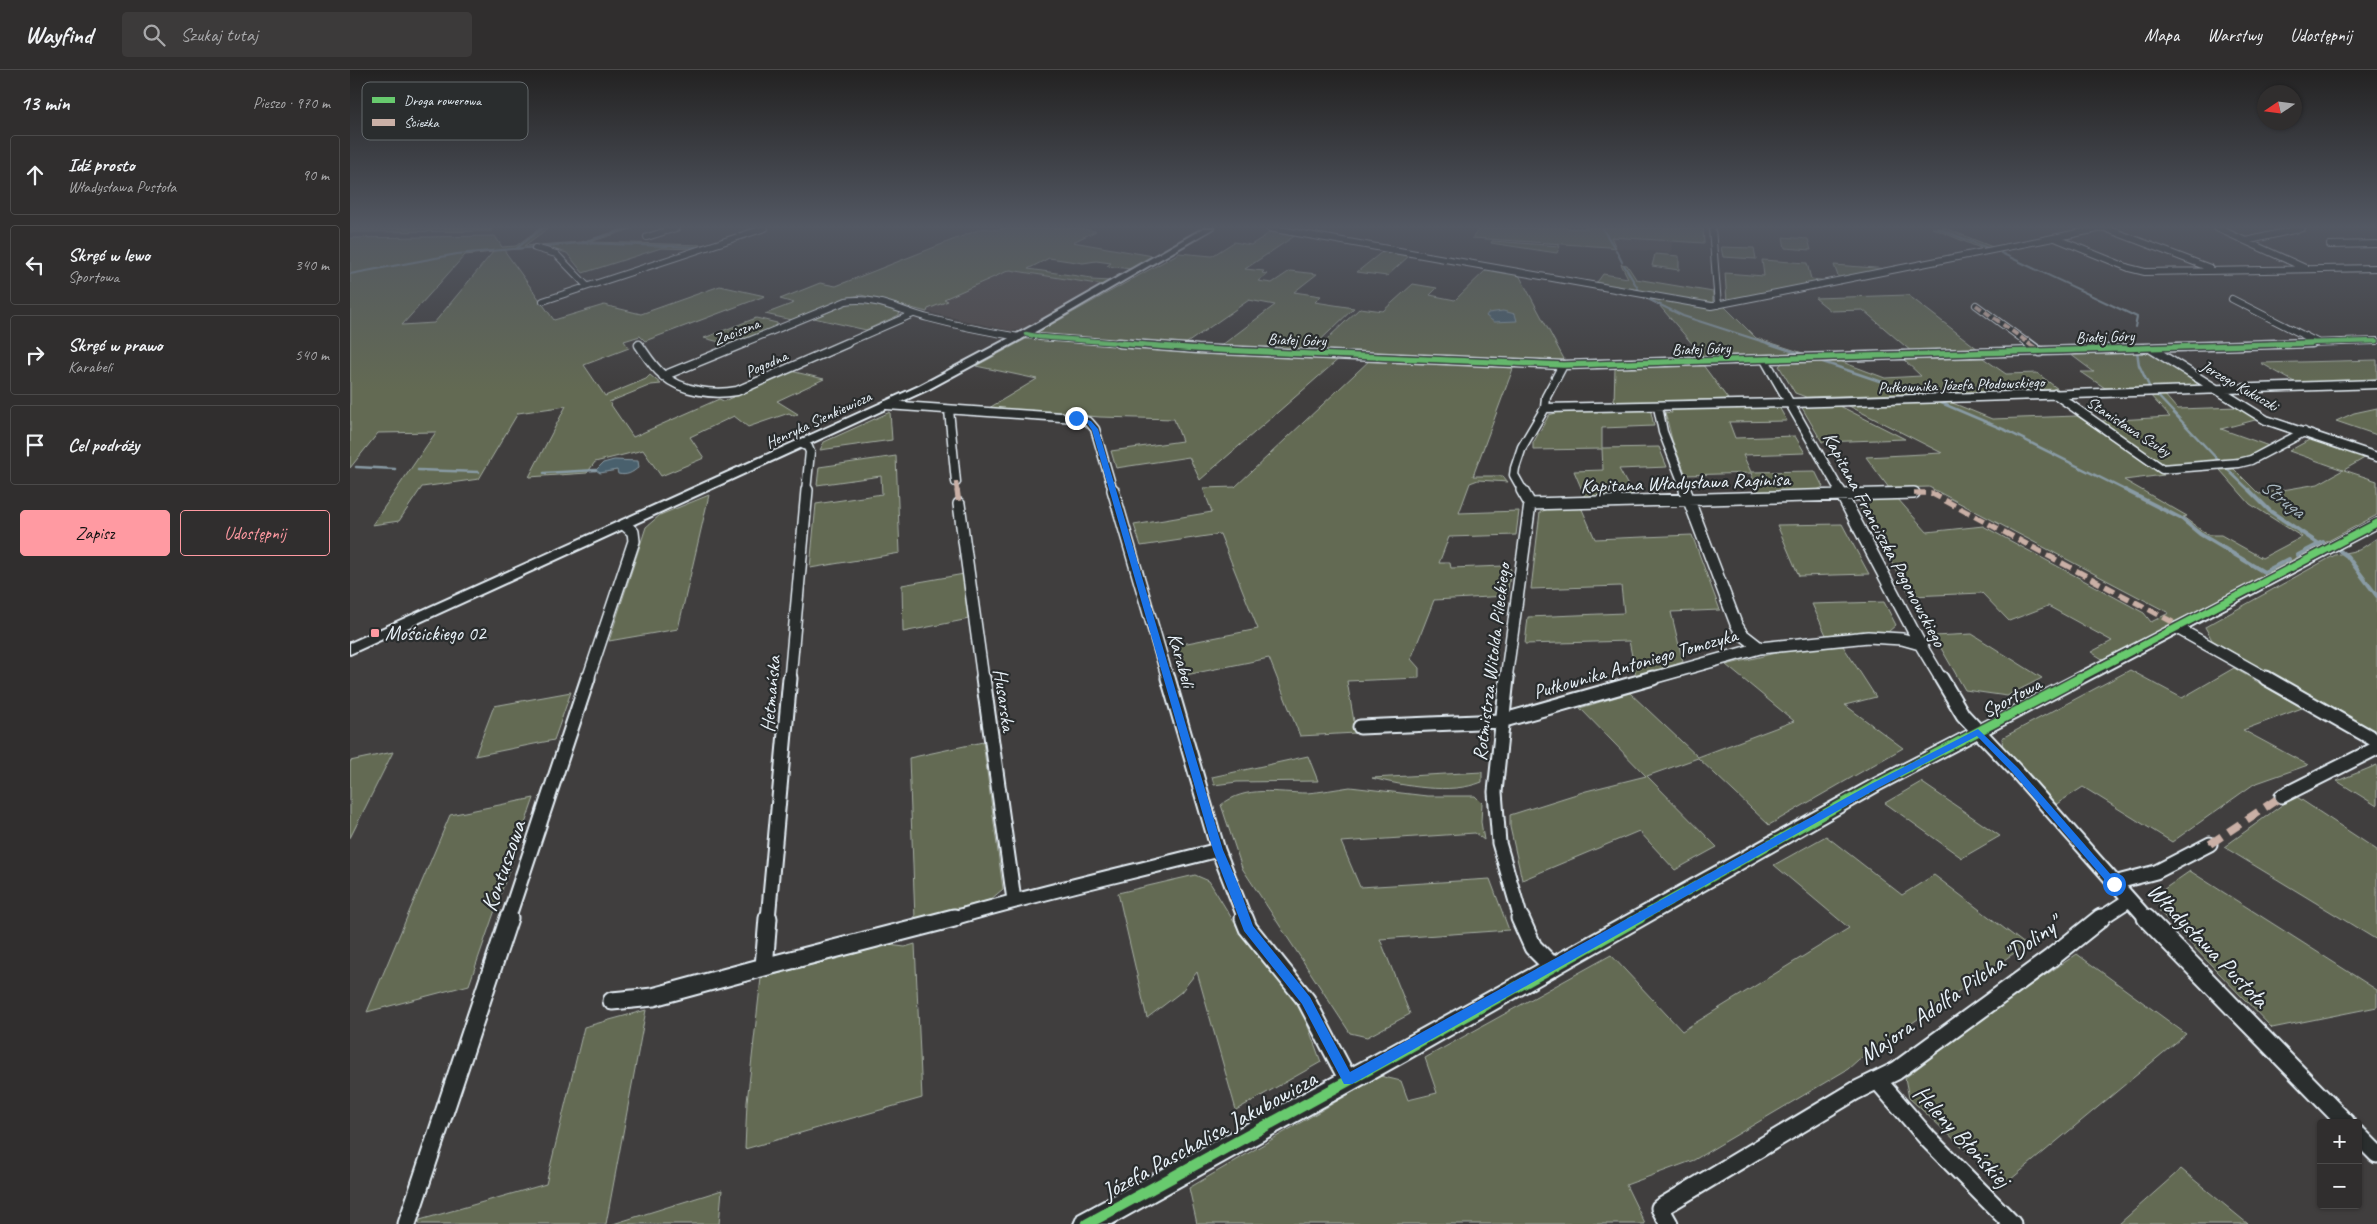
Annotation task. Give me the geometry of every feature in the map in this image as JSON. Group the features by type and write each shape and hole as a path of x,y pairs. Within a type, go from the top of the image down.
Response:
{"street":[{"path":"583,282 587,286"},
{"path":"543,301 600,282"},
{"name":"Henryka Sienkiewicza","path":"350,650 887,406 1022,336 1116,282"},
{"path":"1568,282 1697,305 1718,305 1834,282"},
{"path":"1716,282 1718,305"},
{"name":"Zaciszna","path":"663,376 846,301 868,299 913,314"},
{"path":"2232,299 2318,342"},
{"path":"1976,305 2040,352"},
{"name":"Białej Góry","path":"913,314 1022,336 1198,348 1563,365 2377,341"},
{"name":"Pogodna","path":"638,346 663,376 674,383 717,394 732,392 913,314"},
{"name":"Jerzego Kukuczki","path":"2150,348 2266,420 2377,457"},
{"name":"Kapitana Franciszka Pogonowskiego","path":"1765,360 1842,495 1920,644 1963,715 1978,732"},
{"path":"1530,504 1526,493 1514,475 1515,468 1522,447 1545,408 1546,397 1563,365"},
{"name":"Pułkownika Józefa Płodowskiego","path":"1545,408 1791,404 2214,388 2377,384"},
{"name":"Stanisława Szuby","path":"2055,394 2162,469 2239,463 2251,460 2304,432"},
{"name":"Karabeli","path":"887,406 1076,418 1089,422 1095,429 1218,850 1233,884 1248,928 1306,1000 1348,1080"},
{"path":"1658,407 1663,432 1687,499 1736,624 1742,634 1760,648"},
{"path":"949,410 956,482"},
{"name":"Hetmańska","path":"764,967 810,452 808,447 802,444"},
{"name":"Kapitana Władysława Raginisa","path":"1530,504 1914,493"},
{"name":"Husarska","path":"959,504 1014,900"},
{"name":"Rotmistrza Witolda Pileckiego","path":"1530,504 1500,721 1495,792 1499,843 1520,915 1533,947 1552,967"},
{"name":"Sportowa","path":"1348,1080 1874,786 2377,522"},
{"name":"Kontuszowa","path":"407,1224 634,541 633,532 625,525"},
{"path":"2177,628 2377,740"},
{"name":"Pułkownika Antoniego Tomczyka","path":"1360,727 1500,721 1760,648 1868,637 1902,639 1920,644"},
{"name":"Władysława Pustoła","path":"1978,732 2015,770 2129,900 2342,1119"},
{"path":"2282,796 2377,748"},
{"path":"2114,884 2156,872 2210,844"},
{"path":"612,1001 652,997 950,919 1014,900 1046,894 1218,850"},
{"name":"Majora Adolfa Pilcha \"Doliny\"","path":"1664,1216 1855,1091 1896,1071 2035,970 2107,913 2129,900"},
{"name":"Józefa Paschalisa Jakubowicza","path":"1087,1224 1348,1080"},
{"name":"Heleny Błońskiej","path":"1878,1081 1929,1140 2012,1224"},
{"path":"2362,1139 2377,1154"}],"shaded area":[{"path":"984,282 1083,282 1103,285 1022,330 1011,331 927,312 928,309"}],"green space":[{"path":"350,282 441,282 402,325 434,323 468,282 527,282 554,320 604,305 641,314 720,286 765,296 645,341 640,336 624,341 629,348 584,365 605,396 646,379 650,375 661,384 651,385 609,402 633,437 719,399 724,401 791,371 824,379 777,401 798,414 794,416 789,413 748,427 734,416 690,437 704,458 661,476 643,450 595,462 587,473 529,477 566,406 518,413 479,479 422,487 399,521 372,525 436,432 378,433 350,468"},
{"path":"847,282 983,282 944,299 948,301 928,309 927,312 861,295 849,297 792,320 765,314 794,303 780,299 820,283 836,286"},
{"path":"1083,282 1109,282 1103,285"},
{"path":"1128,282 1307,282 1294,292 1321,296 1315,302 1354,308 1308,352 1218,348 1275,305 1249,300 1184,345 1043,335 1038,332"},
{"path":"1474,282 1523,282 1564,359 1563,361 1313,352 1360,308 1383,311 1413,284 1437,288 1430,295 1455,300"},
{"path":"1597,282 1653,282 1713,292 1713,302 1710,303 1593,284"},
{"path":"1726,282 1825,282 1727,302"},
{"path":"1639,295 1724,306 1756,338 1809,355 1706,360 1659,305"},
{"path":"1908,295 1978,349 1912,352 1863,310 1831,311 1815,298"},
{"path":"860,301 900,312 899,315 866,330 814,318 852,302"},
{"path":"756,318 777,323 777,326 731,345 704,338"},
{"path":"1026,339 1341,357 1200,480 1189,457 1116,468 1111,451 1182,441 1174,419 1100,417 989,408 1037,379 976,366"},
{"path":"2150,352 2198,382 2195,386 2105,388 2081,372 2094,372 2070,354"},
{"path":"1372,358 1514,366 1473,476 1503,476 1508,482 1478,480 1470,483 1459,513 1519,511 1516,535 1449,537 1439,563 1450,563 1451,568 1504,566 1511,569 1507,596 1434,600 1411,659 1419,668 1419,678 1347,681 1356,733 1300,736 1269,658 1181,676 1172,646 1258,629 1220,534 1141,546 1134,525 1212,512 1203,488 1235,487"},
{"path":"1983,358 2006,374 2037,373 2058,389 1806,397 1795,393 1779,366 1784,362 1837,360 1885,378 1921,376 1904,360"},
{"path":"2377,360 2377,380 2296,383 2261,363"},
{"path":"1703,365 1728,399 1614,403 1615,367"},
{"path":"2149,394 2164,394 2177,409 2239,407 2259,419 2221,429 2269,446 2242,459 2175,466 2162,463 2100,421 2170,417"},
{"path":"1945,400 1992,419 2077,416 2164,475 2124,480 2187,516 2183,517 2208,535 2221,535 2262,558 2302,537 2250,504 2220,470 2234,469 2259,494 2318,484 2343,470 2289,451 2309,440 2322,441 2368,456 2344,470 2377,481 2377,515 2104,660 2091,652 2112,641 2048,606 2009,621 1982,593 1911,596 1858,505 1866,498 1897,498 1927,532 1983,526 2144,613 2151,622 2169,613 1929,487 1889,488 1866,457 1942,453 1845,404"},
{"path":"1838,405 1905,439 1822,442 1801,406"},
{"path":"1779,407 1787,421 1729,422 1735,438 1795,436 1805,453 1743,455 1751,472 1815,471 1823,487 1817,490 1758,492 1751,473 1686,475 1672,440 1665,412 1672,413 1671,410"},
{"path":"2377,408 2377,435 2336,421 2354,413"},
{"path":"1643,409 1651,412 1654,426 1602,428 1602,448 1659,447 1667,467 1619,469 1633,495 1585,497 1574,471 1603,470 1602,449 1533,450 1533,443 1549,415 1559,412"},
{"path":"890,412 892,440 820,450 824,442"},
{"path":"896,456 900,553 810,568 816,504 882,494 881,476 817,485 819,467"},
{"path":"709,495 678,629 609,641 646,527 660,515"},
{"path":"1581,507 1595,539 1692,535 1720,610 1671,612 1683,662 1636,676 1629,641 1525,644 1528,617 1624,613 1621,586 1531,589 1540,512 1551,508"},
{"path":"1842,524 1869,574 1799,576 1777,525"},
{"path":"2377,538 2377,736 2212,640 2205,627 2335,555 2359,550"},
{"path":"964,574 969,619 903,632 902,585"},
{"path":"1884,602 1896,625 1888,632 1826,635 1812,604"},
{"path":"1972,634 2042,678 2007,696 1965,690 1934,636"},
{"path":"1843,646 1876,697 1845,705 1903,748 1769,825 1698,758 1647,776 1717,847 1675,870 1639,831 1522,880 1510,827 1510,815 1586,791 1646,776 1580,708 1630,693 1698,757 1794,721 1726,665 1796,648"},
{"path":"2234,668 2302,708 2243,730 2308,765 2254,784 2172,842 2083,787 2055,805 2003,751 2002,738 2130,670 2182,698"},
{"path":"571,692 554,740 475,756 494,706"},
{"path":"983,742 1003,889 990,900 915,919 909,758"},
{"path":"393,752 350,838 350,761"},
{"path":"1308,756 1318,781 1237,782 1214,785 1212,777"},
{"path":"2377,765 2377,806 2337,781"},
{"path":"1482,772 1482,782 1469,786 1442,789 1398,784 1372,778"},
{"path":"1921,782 2000,836 1962,858 1885,803"},
{"path":"1350,787 1427,796 1475,796 1482,803 1481,822 1484,840 1475,833 1341,842 1360,887 1490,879 1509,930 1380,939 1410,1014 1367,1037 1350,1033 1242,868 1221,805 1231,799 1251,792 1307,793"},
{"path":"2297,797 2377,850 2377,940 2224,847 2286,802"},
{"path":"534,798 469,985 367,1012 450,815"},
{"path":"1826,836 1902,895 1934,875 2026,945 1858,1060 1848,1069 1694,1160 1626,1185 1645,1224 1197,1224 1189,1188 1380,1076 1401,1081 1408,1100 1437,1093 1425,1058 1611,955 1682,1031 1849,928 1774,865"},
{"path":"2190,871 2377,990 2377,1007 2272,1028 2160,912 2157,894"},
{"path":"1195,875 1209,881 1242,935 1272,967 1302,1010 1321,1062 1236,1110 1197,972 1181,992 1147,1018 1118,893"},
{"path":"915,944 922,1098 745,1149 747,1102 761,978 888,945 905,947"},
{"path":"2077,954 2186,1034 2004,1185 1909,1098 1905,1078 1990,1012"},
{"path":"646,1010 606,1224 419,1224 420,1220 546,1184 584,1027"},
{"path":"2181,1169 2248,1224 2119,1224"},
{"path":"722,1190 719,1224 613,1224"}],"water":[{"path":"1503,311 1515,314 1517,321 1494,322 1486,316 1488,313"},
{"path":"614,460 638,461 639,467 624,475 618,474 617,470 600,473 596,470 603,463"}],"waterway":[{"path":"1634,282 1640,292"},
{"name":"Struga","path":"2062,282 2137,317 2135,327"},
{"path":"1644,297 1683,316 1770,344"},
{"path":"1767,343 1804,355"},
{"name":"Struga","path":"2137,351 2139,365 2149,386"},
{"path":"1820,361 1915,393"},
{"name":"Struga","path":"2156,394 2219,461"},
{"path":"1939,402 2005,430 2125,490"},
{"path":"356,467 395,469"},
{"path":"418,470 479,472"},
{"path":"544,473 596,470"},
{"name":"Struga","path":"2228,470 2250,491"},
{"path":"2125,490 2182,519 2200,534 2264,572 2289,559"},
{"name":"Struga","path":"2250,491 2270,511 2319,544"},
{"path":"2298,555 2323,542"},
{"name":"Struga","path":"2340,551 2347,556 2377,596"}],"marked path":[{"path":"1976,305 2038,350"},
{"path":"956,482 959,504"},
{"path":"1914,493 1931,493 2180,626"},
{"path":"2210,844 2282,796"}],"cycle path":[{"path":"1026,334 1040,337 1198,349 1563,365 2377,341"},
{"path":"1087,1224 1399,1053 1874,786 2377,523"}],"place":[{"name":"Mościckiego 02","path":"375,633"}],"route":[{"path":"1076,418 1089,422 1095,429 1218,850 1233,884 1248,928 1262,948 1274,958 1306,1000 1348,1080 1874,786 1978,732 2015,770 2114,884"}]}
